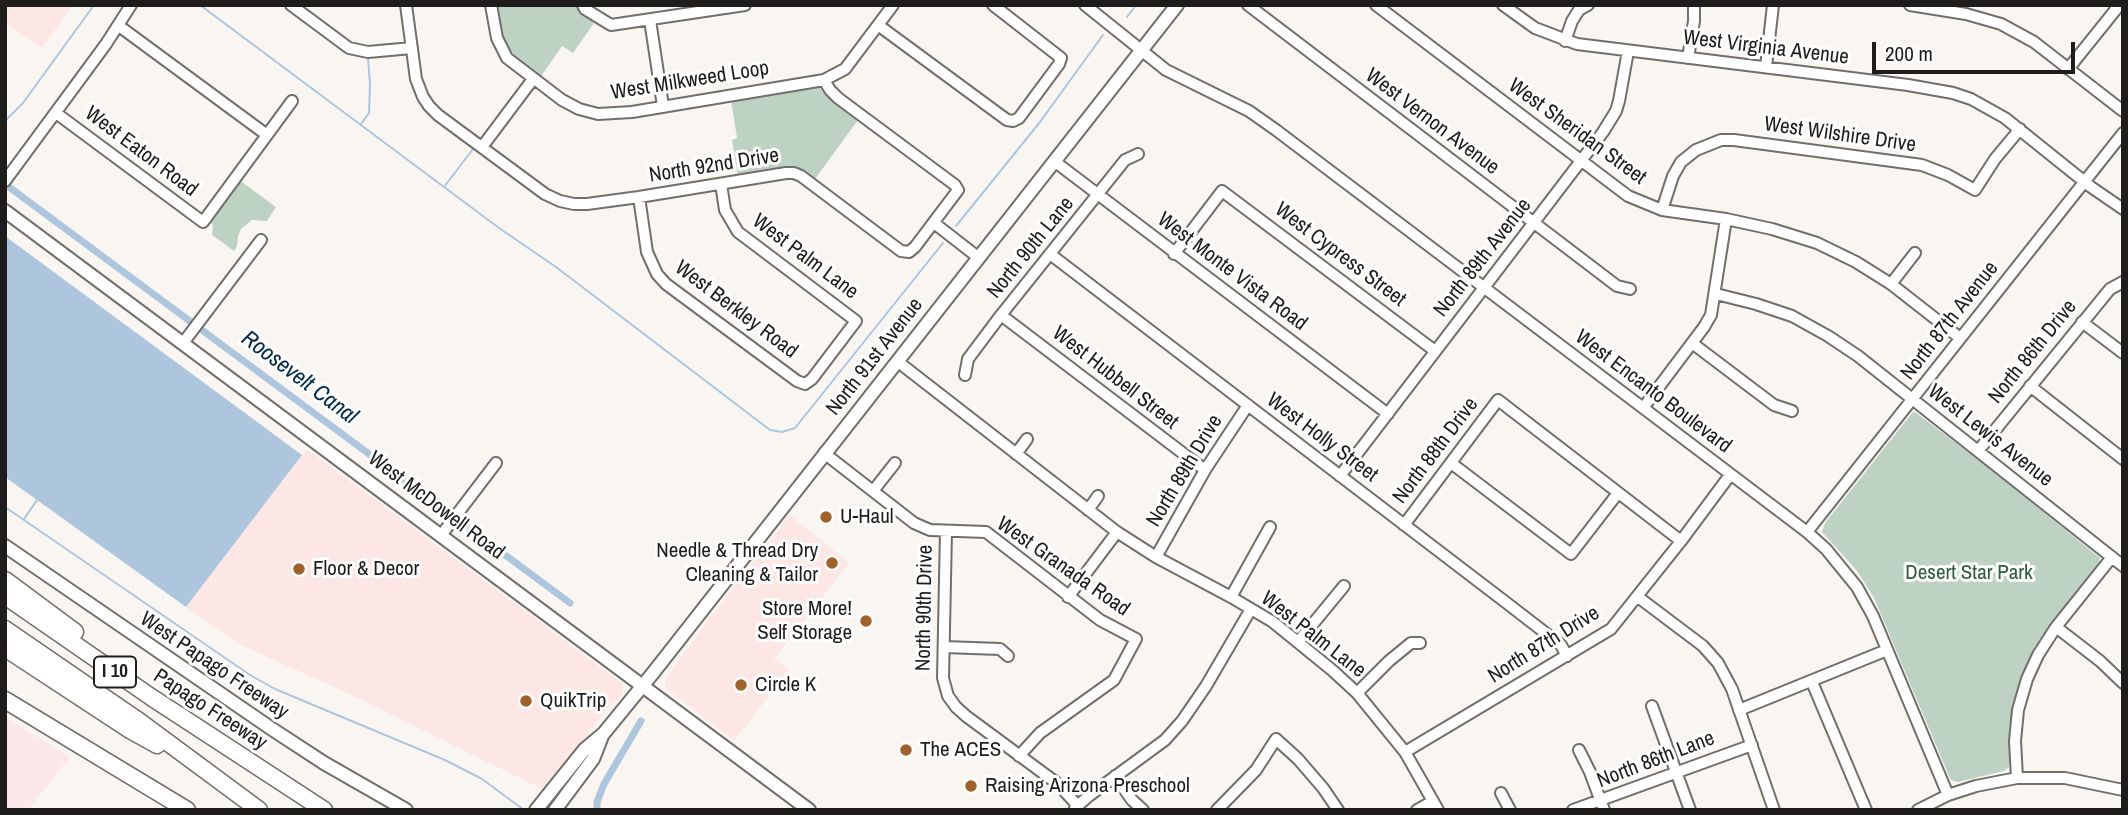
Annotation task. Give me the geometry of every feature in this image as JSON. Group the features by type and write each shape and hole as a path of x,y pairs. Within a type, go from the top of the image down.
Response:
{"highway":[{"path":"5,580 157,689 226,744"},
{"name":"Papago Freeway","path":"5,596 151,697 324,810"},
{"name":"I 10","path":"5,629 136,719 259,810"},
{"path":"5,648 130,730 206,772"},
{"path":"5,700 187,810"}],"main road":[{"name":"North 91st Avenue","path":"539,806 585,749 604,733 1177,5"},
{"name":"West McDowell Road","path":"5,211 809,810"},
{"name":"West Papago Freeway","path":"5,546 282,736 406,810"},
{"name":"North 91st Avenue","path":"555,810 593,759 604,733"}],"street":[{"path":"7,179 131,5"},
{"path":"290,5 349,48 368,52 412,48"},
{"path":"407,5 419,88 429,106 438,115 545,194 560,201 587,204 639,197"},
{"name":"West Milkweed Loop","path":"491,5 497,38 508,58 562,100 589,112 623,113 824,80"},
{"path":"583,5 592,14 611,24 745,5"},
{"path":"893,5 845,69 824,80 838,98 955,185 958,190 934,223 979,258"},
{"path":"878,25 1007,120 1013,121 1019,118 1061,58 993,5"},
{"name":"West Encanto Boulevard","path":"1085,5 1141,51 1177,76 1258,117 1807,532 1840,564 1873,616 1948,795"},
{"name":"West Sheridan Street","path":"1377,5 1628,196 1662,210 1726,219 1817,243 1856,262 1891,284 1960,338"},
{"name":"West Virginia Avenue","path":"1503,5 1535,28 1565,41 1938,89 1980,104 2005,118 2123,209"},
{"path":"1565,41 1579,10 1588,5"},
{"path":"1688,58 1694,5"},
{"path":"1766,67 1773,5"},
{"path":"1910,5 1966,13 2001,24 2034,42 2123,111"},
{"name":"West Vernon Avenue","path":"1250,6 1617,286 1630,289"},
{"path":"2068,69 2116,7"},
{"path":"650,20 663,106"},
{"path":"118,26 267,135 292,101"},
{"name":"North 89th Avenue","path":"1340,476 1581,162 1616,111 1628,51"},
{"path":"482,147 533,79"},
{"name":"West Eaton Road","path":"56,113 203,222 267,135"},
{"name":"West Wilshire Drive","path":"1696,150 1721,140 1734,140 1922,165 1975,190 1995,159 2020,129"},
{"name":"North 87th Avenue","path":"1807,532 2123,133"},
{"path":"1662,210 1677,169 1681,162 1696,150 1689,138"},
{"name":"North 90th Lane","path":"965,375 968,359 1001,315 1125,160 1138,153"},
{"name":"West Monte Vista Road","path":"1054,161 1388,414"},
{"name":"North 92nd Drive","path":"639,197 794,173 901,251 909,252 934,223"},
{"name":"West Palm Lane","path":"721,184 725,210 738,232 856,321 812,379 805,384"},
{"name":"West Cypress Street","path":"1174,254 1222,191 1435,351"},
{"name":"West Berkley Road","path":"639,197 647,252 657,274 666,284 797,381 805,384"},
{"path":"1643,408 1711,315 1726,219"},
{"path":"183,343 261,240"},
{"path":"1891,284 1915,253"},
{"name":"West Holly Street","path":"1050,254 1561,645 1567,656"},
{"name":"North 86th Drive","path":"1978,450 2109,289 2123,282"},
{"name":"West Lewis Avenue","path":"1716,294 1792,316 1858,356 2123,566"},
{"name":"West Hubbell Street","path":"1001,315 1205,470"},
{"path":"2082,322 2123,353"},
{"path":"1692,343 1774,405 1792,411"},
{"name":"West Palm Lane","path":"897,361 1117,532 1156,557 1273,622 1357,693 1405,752 1436,805"},
{"path":"2030,386 2123,459"},
{"name":"North 88th Drive","path":"1404,525 1499,400 1618,493"},
{"name":"North 89th Drive","path":"1156,557 1205,470 1248,405"},
{"path":"1016,454 1027,439"},
{"name":"West Granada Road","path":"824,453 914,523 930,530 986,532 1100,620 1136,639 1114,680 1040,733 1019,756"},
{"path":"442,534 496,463"},
{"path":"873,491 895,463"},
{"path":"1451,463 1572,554 1618,493 1681,541"},
{"name":"North 87th Drive","path":"1405,752 1612,629 1730,475"},
{"path":"1088,510 1098,496"},
{"path":"960,530 962,517"},
{"path":"1231,597 1270,527"},
{"name":"North 90th Drive","path":"946,531 944,686 956,707 1019,756"},
{"path":"1068,597 1117,532"},
{"path":"2017,778 2015,741 2021,694 2038,655 2056,627 2112,557"},
{"path":"1297,642 1344,586"},
{"path":"1638,597 1703,646 1718,663 1732,689 1774,810"},
{"path":"1019,756 1058,785 1076,808 1115,776 1158,747 1182,721 1251,609"},
{"path":"2056,627 2101,661 2123,684"},
{"path":"1357,693 1411,643 1420,643"},
{"path":"944,647 1000,649 1008,656"},
{"path":"1739,710 1888,650"},
{"path":"1812,682 1866,810"},
{"path":"1652,706 1690,810"},
{"path":"1217,810 1256,770 1276,739 1307,769 1338,810"},
{"name":"North 86th Lane","path":"1573,810 1603,805 1675,772 1752,746"},
{"path":"1578,750 1603,805"},
{"path":"1115,776 1132,800 1143,810"},
{"path":"1918,810 1948,795 2017,778 2065,778 2123,790"},
{"path":"1501,793 1510,810"},
{"path":"1417,810 1436,805"}],"shaded area":[{"path":"5,5 73,5 42,48 5,22"},
{"path":"307,449 623,684 623,694 607,709 546,791 360,699 239,644 186,607"},
{"path":"790,515 849,563 774,659 789,670 734,741 667,689 665,680"},
{"path":"5,717 70,757 28,810 5,810"}],"green space":[{"path":"498,5 576,5 579,11 594,23 573,53 562,46 540,78 520,62 508,47 501,30"},
{"path":"819,87 858,120 815,179 794,168 782,167 738,175 732,140 737,138 731,100"},
{"path":"239,180 276,207 267,221 252,220 241,229 234,251 212,235 213,225 209,221"},
{"name":"Desert Star Park","path":"1915,412 2100,558 2098,565 2040,639 2026,668 2014,706 2009,767 2004,771 1958,782 1951,780 1949,776 1874,598 1857,571 1822,532 1825,523"}],"water":[{"path":"5,236 302,455 186,607 5,477"}],"waterway":[{"path":"5,121 23,103 94,5"},
{"path":"200,5 499,228 556,267 770,430 782,432 795,428 943,243"},
{"path":"1127,17 1136,5"},
{"path":"956,226 1040,122 1103,35"},
{"path":"361,124 369,113 368,58"},
{"path":"444,187 473,149"},
{"name":"Roosevelt Canal","path":"5,184 570,603"},
{"path":"24,519 37,500"},
{"path":"5,507 250,675 275,689 445,760 482,779 524,810"},
{"name":"Roosevelt Canal","path":"597,810 604,784 641,721"}],"place":[{"name":"U-Haul","path":"826,517"},
{"name":"Needle & Thread Dry Cleaning & Tailor","path":"832,563"},
{"name":"Floor & Decor","path":"299,569"},
{"name":"Store More! Self Storage","path":"866,621"},
{"name":"Circle K","path":"741,685"},
{"name":"QuikTrip","path":"526,701"},
{"name":"The ACES","path":"906,750"},
{"name":"Raising Arizona Preschool","path":"971,786"}]}
